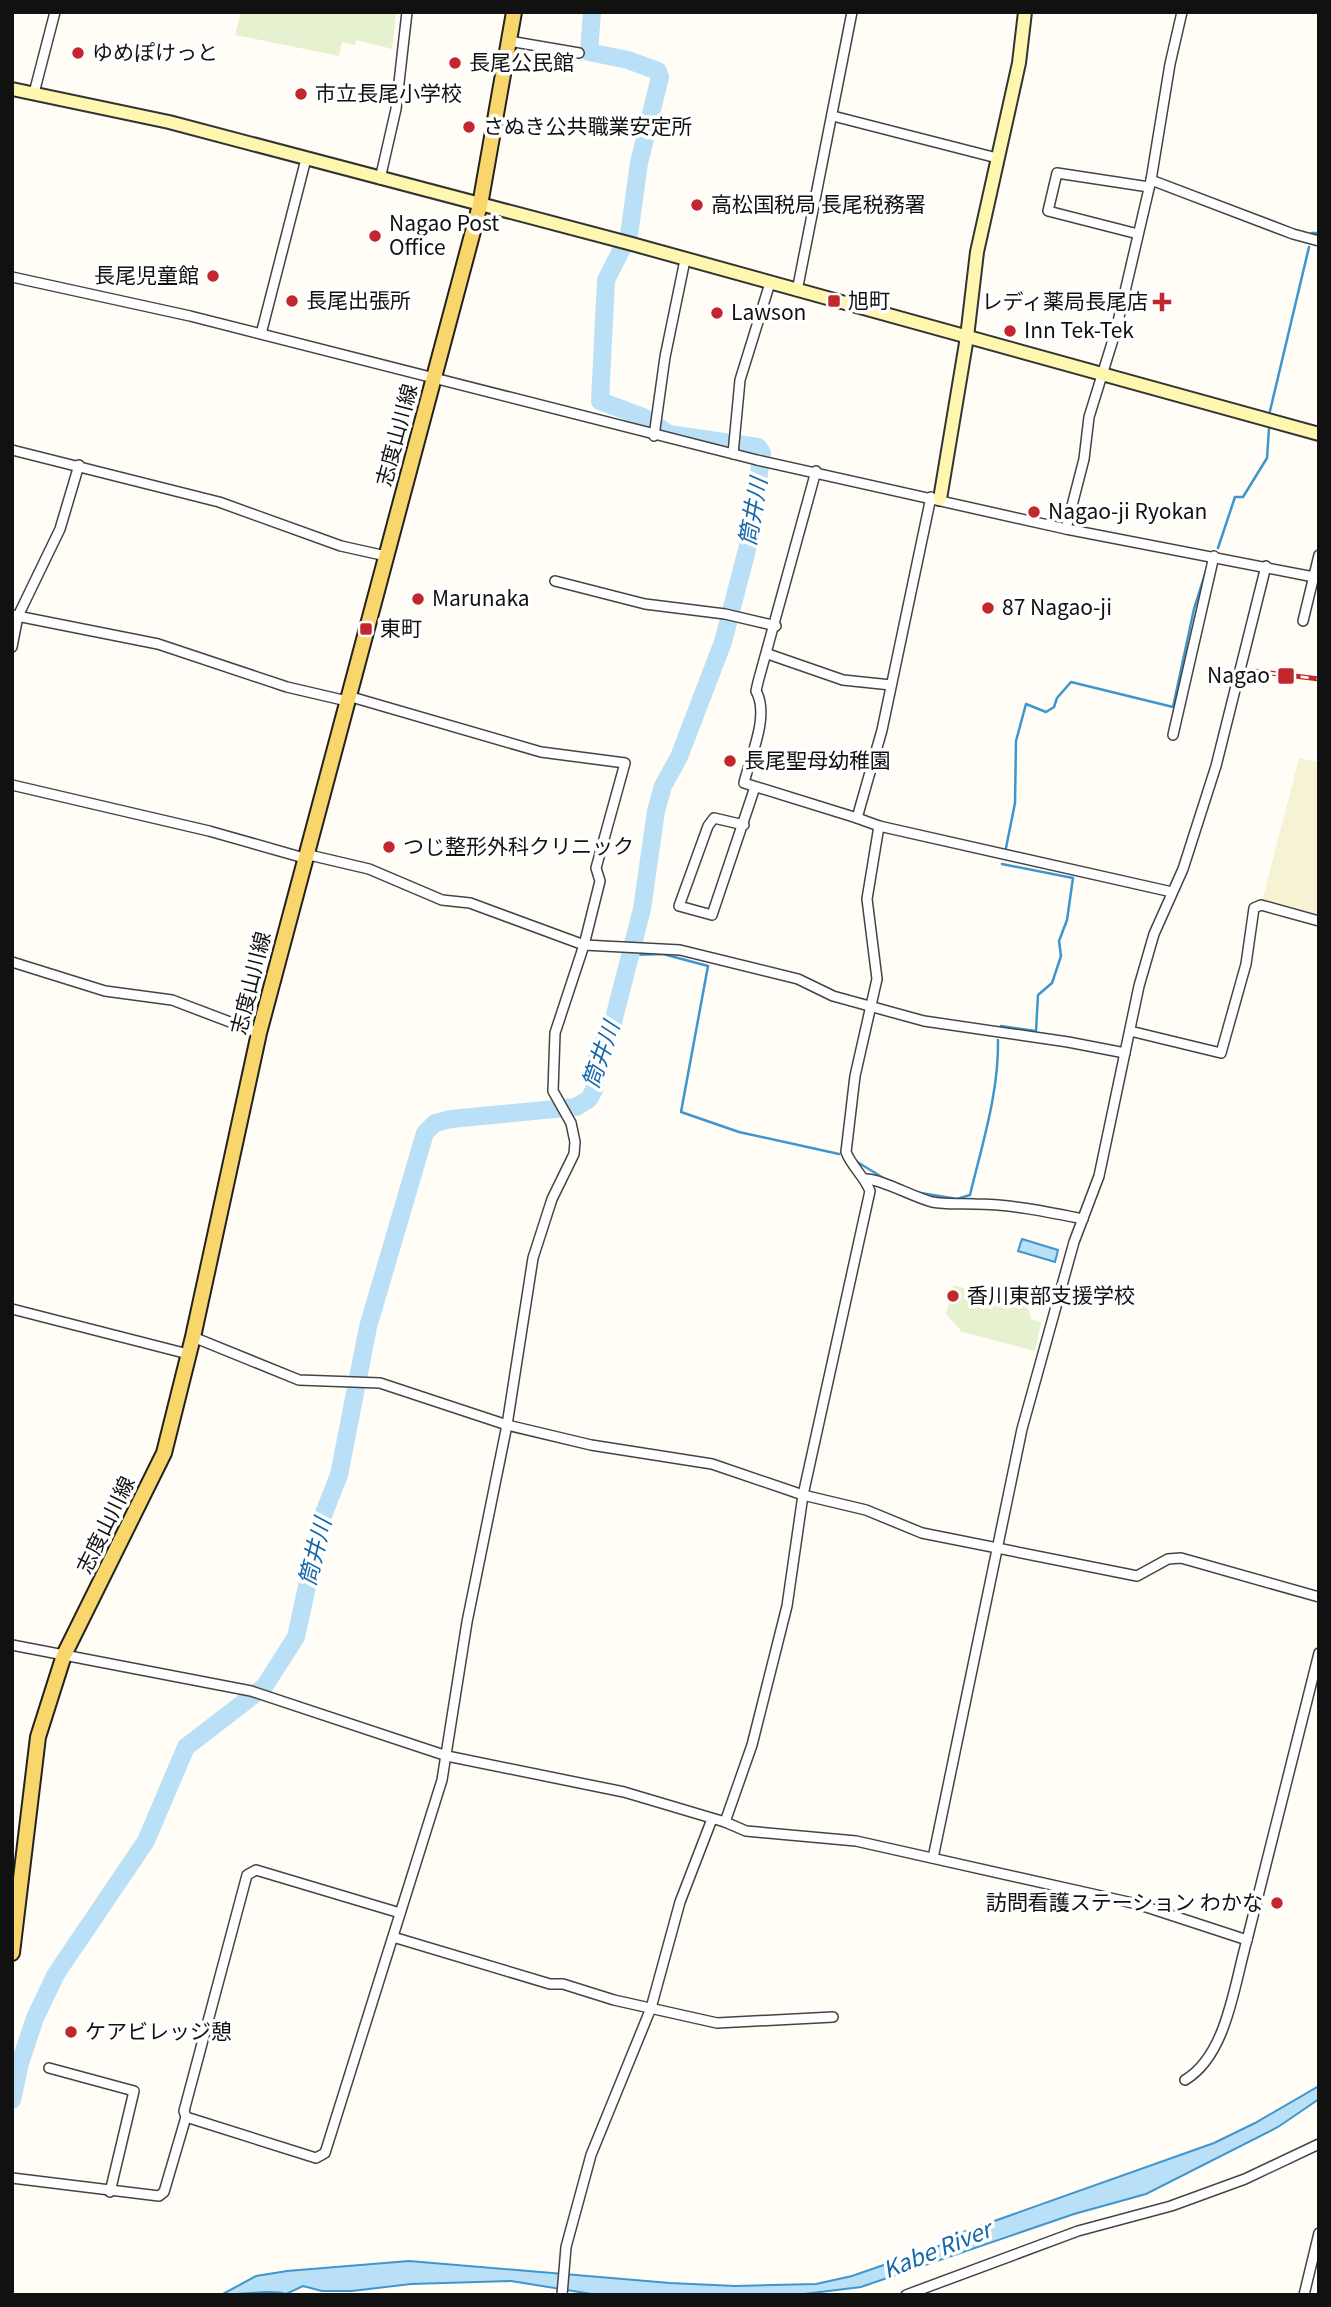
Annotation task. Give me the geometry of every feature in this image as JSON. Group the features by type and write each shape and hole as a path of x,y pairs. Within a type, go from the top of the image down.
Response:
{"main road":[{"name":"志度山川線","path":"12,1953 34,1759 47,1700 64,1655 164,1452 193,1337 259,1033 304,856 480,205 514,12"}],"street":[{"path":"34,93 55,12"},
{"path":"380,179 396,110 407,12"},
{"path":"797,291 852,12"},
{"path":"857,818 936,498 967,337 976,252 1019,63 1025,12"},
{"path":"1066,529 1084,459 1089,417 1116,330 1150,183 1170,64 1182,12"},
{"path":"509,41 579,53"},
{"path":"12,89 156,119 625,243 1319,434"},
{"path":"832,116 997,158"},
{"path":"261,334 306,159"},
{"path":"1138,234 1048,211 1057,173 1150,183 1319,241"},
{"path":"654,436 665,357 685,260"},
{"path":"12,278 434,376 654,436 733,450 757,460 817,471 1066,529 1316,577"},
{"path":"733,450 743,364 770,283"},
{"path":"12,450 219,502 341,546 386,556"},
{"path":"12,647 15,615 60,529 79,465"},
{"path":"817,471 756,691 763,702 744,783 879,827 1172,892"},
{"path":"1303,621 1316,577 1319,555"},
{"path":"1173,735 1214,556"},
{"path":"933,1858 1022,1429 1083,1219 1099,1176 1129,1031 1154,934 1192,843 1216,766 1266,566"},
{"path":"555,581 645,604 729,615 776,626"},
{"path":"15,615 158,644 287,687 347,698 541,752 625,763 596,868 600,881 584,945 556,1026 552,1080 575,1142 574,1154 552,1199 533,1258 507,1425 467,1622 447,1756 325,2154 316,2158 186,2117"},
{"path":"768,654 843,680 891,685"},
{"path":"12,785 304,856 369,869 442,900 470,903 584,945 660,947 798,979 833,996 956,1028 1068,1042 1125,1054"},
{"path":"744,825 714,818 708,826 680,906 712,915 744,825 755,787"},
{"path":"725,1822 752,1745 787,1606 803,1494 870,1191 866,1180 851,1164 846,1152 855,1076 877,979 877,962 871,939 867,899 879,827"},
{"path":"1129,1031 1221,1053 1246,964 1254,908 1261,905 1319,920"},
{"path":"12,962 106,991 172,1000 259,1033"},
{"path":"866,1180 874,1179 898,1192 931,1202 962,1207 972,1203 1010,1207 1083,1219"},
{"path":"12,1309 128,1341 188,1354"},
{"path":"193,1337 299,1380 380,1383 507,1425 591,1445 712,1464 803,1494 866,1510 922,1533 997,1545 1136,1576 1168,1559 1181,1558 1319,1597"},
{"path":"12,1644 251,1691 447,1756 586,1782 725,1822 746,1831 856,1840 1137,1904 1247,1940"},
{"path":"1185,2080 1200,2071 1216,2049 1247,1940 1319,1653"},
{"path":"562,2295 565,2258 591,2155 650,2008 680,1902 712,1819"},
{"path":"12,2178 110,2192 159,2196 164,2192 186,2117 184,2111 247,1875 256,1870 400,1913"},
{"path":"393,1937 550,1984 563,1984 717,2023 833,2017"},
{"path":"49,2068 134,2091 110,2192"},
{"path":"906,2295 1078,2231 1171,2206 1233,2184 1319,2144"},
{"path":"1304,2295 1319,2233"}],"shaded area":[{"path":"1299,758 1319,762 1319,916 1262,902"}],"green space":[{"path":"241,12 396,12 392,49 356,40 355,45 342,42 339,56 235,35"},
{"path":"953,1285 1027,1305 1031,1319 1041,1322 1035,1351 962,1332 946,1314"}],"water":[{"path":"1022,1239 1058,1250 1055,1262 1018,1251"},
{"name":"Kabe River","path":"1319,2086 1319,2099 1278,2127 1146,2194 1074,2214 861,2287 796,2295 598,2295 511,2281 411,2284 352,2291 322,2291 303,2286 286,2294 264,2292 221,2295 256,2276 409,2261 670,2283 735,2286 816,2284 852,2276 953,2241 952,2236 1214,2143"}],"waterway":[{"name":"筒井川","path":"12,2100 20,2063 35,2018 56,1974 146,1841 186,1747 264,1687 296,1637 322,1518 339,1475 368,1327 425,1133 435,1123 451,1119 576,1107 589,1099 594,1090 597,1056 612,1026 642,909 656,811 663,786 679,757 723,642 748,546 762,453 758,447 669,434 643,417 600,401 606,280 629,235 639,163 660,77 658,71 628,60 589,52 592,12"},
{"path":"1312,233 1319,233"},
{"path":"1270,411 1309,247"},
{"path":"1218,548 1235,497 1243,497 1267,458 1269,429"},
{"path":"1006,848 1015,803 1016,741 1026,704 1046,712 1054,707 1057,698 1071,682 1173,707 1194,609 1206,571"},
{"path":"1001,1026 1036,1031 1038,995 1052,983 1061,956 1059,941 1067,920 1073,878 1002,864"},
{"path":"629,955 663,954 708,966 681,1112 739,1132 839,1154"},
{"path":"915,1192 957,1199 970,1195 993,1099 998,1040"},
{"path":"854,1160 890,1182"}],"railway":[{"path":"1253,671 1319,679"}],"place":[{"name":"ゆめぽけっと","path":"78,53"},
{"name":"長尾公民館","path":"455,63"},
{"name":"市立長尾小学校","path":"301,94"},
{"name":"さぬき公共職業安定所","path":"469,127"},
{"name":"高松国税局 長尾税務署","path":"697,205"},
{"name":"Nagao Post Office","path":"375,236"},
{"name":"長尾児童館","path":"213,276"},
{"name":"長尾出張所","path":"292,301"},
{"name":"旭町","path":"834,301"},
{"name":"レディ薬局長尾店","path":"1162,302"},
{"name":"Lawson","path":"717,313"},
{"name":"Inn Tek-Tek","path":"1010,331"},
{"name":"Nagao-ji Ryokan","path":"1034,512"},
{"name":"Marunaka","path":"418,599"},
{"name":"87 Nagao-ji","path":"988,608"},
{"name":"東町","path":"366,629"},
{"name":"Nagao","path":"1286,676"},
{"name":"長尾聖母幼稚園","path":"730,761"},
{"name":"つじ整形外科クリニック","path":"389,847"},
{"name":"香川東部支援学校","path":"953,1296"},
{"name":"訪問看護ステーション わかな","path":"1277,1903"},
{"name":"ケアビレッジ憩","path":"71,2032"}]}
